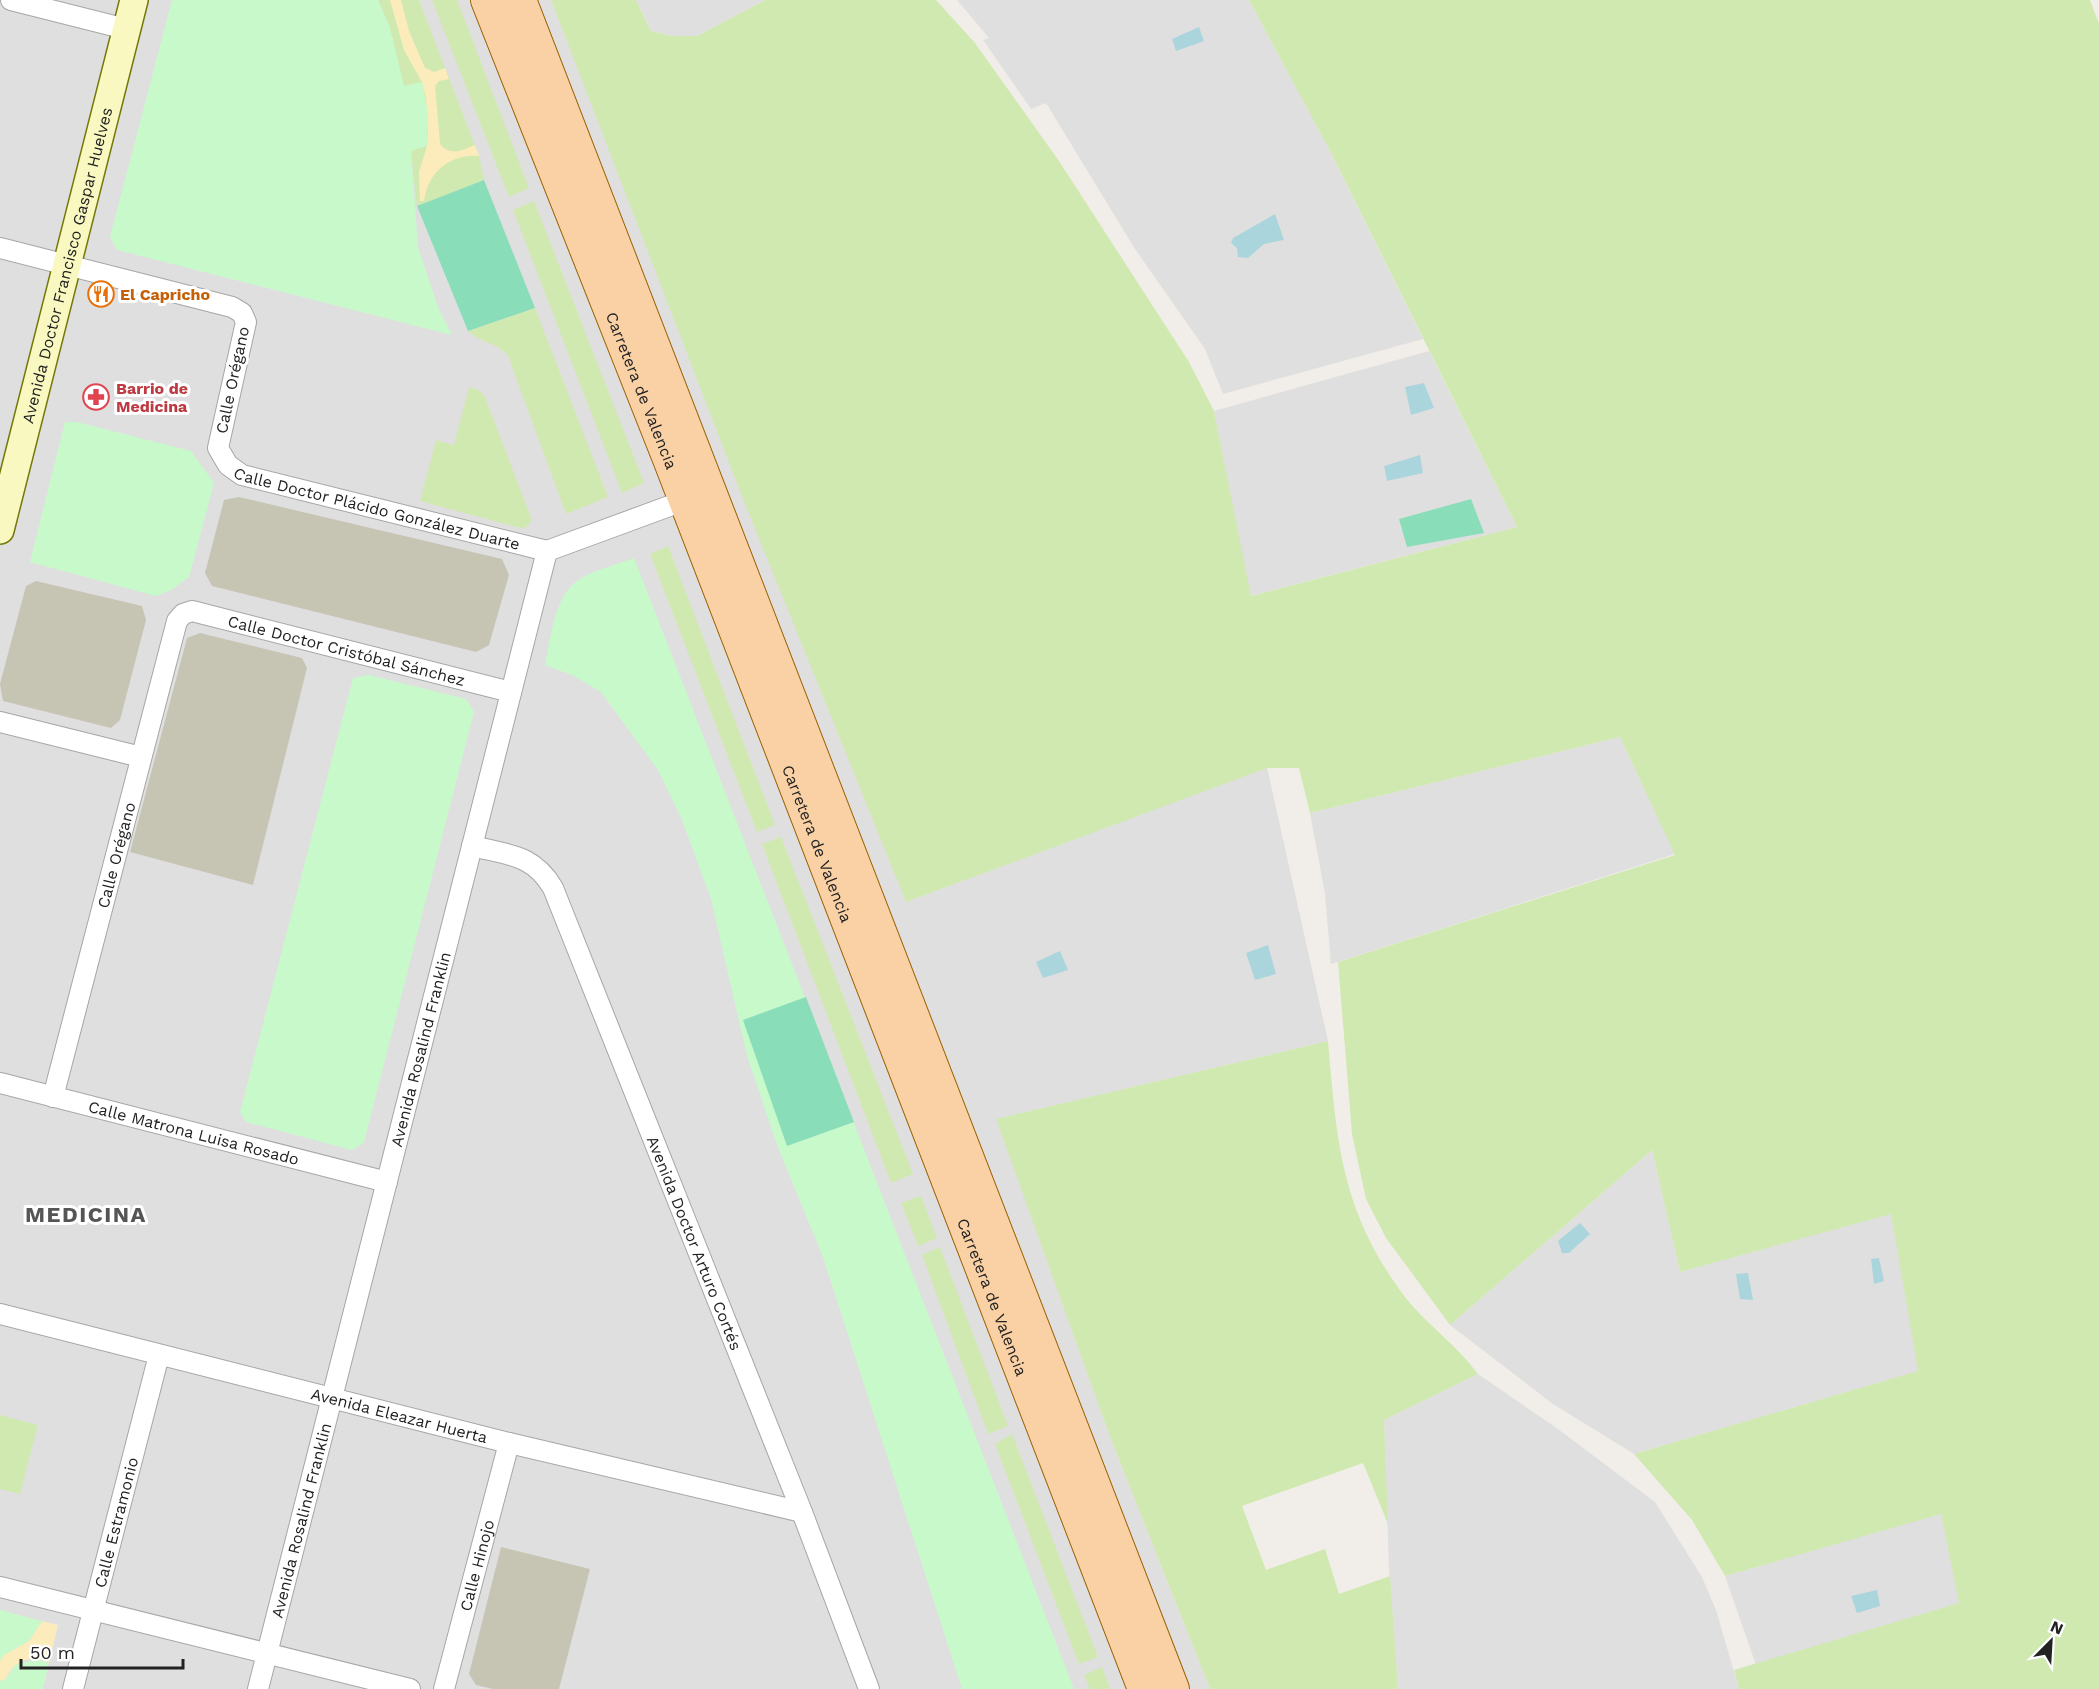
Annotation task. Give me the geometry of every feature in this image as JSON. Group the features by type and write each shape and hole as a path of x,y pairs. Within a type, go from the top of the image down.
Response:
{"main road":[{"name":"Carretera de Valencia","path":"487,0 1144,1689"},
{"name":"Carretera de Valencia","path":"520,0 1173,1689"}],"street":[{"path":"11,0 126,29"},
{"name":"Avenida Doctor Francisco Gaspar Huelves","path":"0,530 134,0"},
{"path":"0,248 67,265"},
{"name":"Calle Orégano","path":"67,265 232,307 242,313 246,322 218,448"},
{"name":"Calle Doctor Plácido González Duarte","path":"218,448 228,465 242,475 547,551"},
{"path":"547,551 683,501"},
{"name":"Avenida Rosalind Franklin","path":"258,1689 547,551"},
{"name":"Calle Doctor Cristóbal Sánchez","path":"183,614 192,611 511,692"},
{"name":"Calle Orégano","path":"53,1097 177,621 183,614"},
{"path":"0,722 141,757"},
{"name":"Avenida Doctor Arturo Cortés","path":"472,846 528,861 543,871 553,888 802,1512 869,1689"},
{"name":"Calle Matrona Luisa Rosado","path":"0,1083 387,1182"},
{"name":"Avenida Eleazar Huerta","path":"0,1314 332,1396 509,1443 802,1512"},
{"name":"Calle Estramonio","path":"73,1689 159,1355"},
{"name":"Calle Hinojo","path":"444,1689 509,1443"},
{"path":"0,1587 410,1689"}],"shaded area":[{"path":"0,0 551,0 906,902 1267,767 1328,1041 997,1119 1110,1437 1210,1689 0,1689"},
{"path":"636,0 765,0 697,36 672,36 651,31"},
{"path":"957,0 1249,0 1333,157 1423,339 1223,394 1205,349 1135,249 1046,103 1031,109 983,40 989,38"},
{"path":"1429,351 1517,527 1250,596 1214,411"},
{"path":"239,497 502,559 509,575 489,645 476,652 212,586 205,573 224,500"},
{"path":"36,581 142,606 146,620 120,720 111,728 3,701 0,684 26,586"},
{"path":"200,633 302,658 307,668 253,885 130,852 187,638"},
{"path":"1620,737 1675,854 1331,964 1325,894 1310,813"},
{"path":"1652,1150 1680,1272 1891,1213 1919,1371 1634,1454 1553,1404 1450,1325"},
{"path":"1478,1374 1558,1429 1655,1502 1702,1577 1716,1610 1739,1689 1398,1689 1389,1569 1384,1420"},
{"path":"1941,1513 1960,1603 1756,1665 1725,1576"},
{"path":"501,1547 590,1569 559,1689 493,1689 476,1685 469,1674"}],"green space":[{"path":"172,0 378,0 390,28 404,86 422,82 428,114 427,146 411,151 418,247 439,310 452,335 117,250 110,237"},
{"path":"378,0 419,0 479,156 484,180 417,206 401,75"},
{"path":"432,0 457,0 529,188 509,197"},
{"path":"551,0 636,0 651,31 672,36 697,36 765,0 936,0 975,43 1059,161 1189,362 1214,411 1251,596 1517,527 1333,157 1249,0 2090,0 2099,24 2099,1689 1739,1689 1734,1670 1959,1603 1941,1514 1725,1576 1692,1520 1634,1454 1918,1371 1891,1214 1680,1272 1652,1150 1450,1325 1386,1238 1366,1199 1352,1134 1338,962 1675,855 1620,737 1310,813 1299,768 1267,768 906,902 743,499"},
{"path":"484,180 535,308 468,331 417,206"},
{"path":"534,201 644,483 622,493 513,210"},
{"path":"535,308 608,497 566,514 508,356 499,348 468,331"},
{"path":"469,387 479,390 485,397 532,520 524,529 420,501 436,440 454,445"},
{"path":"65,422 77,422 191,451 214,483 189,577 171,590 156,596 30,562"},
{"path":"1471,499 1484,533 1407,547 1399,519"},
{"path":"668,546 775,825 757,832 650,554"},
{"path":"634,558 1074,1689 962,1689 823,1257 777,1145 747,1056 711,899 682,820 658,770 601,692 572,675 545,665 555,618 564,595 571,586 593,572"},
{"path":"369,675 466,699 474,712 364,1142 352,1150 246,1122 240,1112 353,678"},
{"path":"781,837 913,1174 891,1183 762,844"},
{"path":"806,997 854,1122 787,1146 743,1020"},
{"path":"1328,1041 1339,1145 1355,1205 1367,1235 1405,1297 1478,1374 1384,1420 1388,1524 1363,1463 1242,1506 1266,1570 1325,1549 1339,1594 1390,1576 1398,1689 1210,1689 1110,1437 996,1119"},
{"path":"921,1196 937,1238 918,1246 901,1203"},
{"path":"940,1247 1008,1426 988,1434 922,1255"},
{"path":"0,1415 38,1425 20,1494 0,1489"},
{"path":"1012,1434 1098,1657 1079,1664 995,1444"},
{"path":"0,1610 42,1621 29,1641 4,1655 0,1661"},
{"path":"36,1659 49,1663 43,1689 0,1689 0,1681 6,1679 15,1665"},
{"path":"1102,1667 1110,1689 1090,1689 1084,1675"}],"sand":[{"path":"390,0 401,0 409,31 425,68 434,72 445,68 449,79 439,81 435,86 440,144 452,151 475,145 479,156 459,158 442,167 430,181 424,201 420,201 419,172 427,146 426,98 422,82 404,50"},
{"path":"42,1621 58,1625 49,1663 36,1659 23,1661 13,1668 6,1679 0,1681 0,1661 4,1655 29,1641"}],"water":[{"path":"1199,27 1204,41 1176,51 1172,39"},
{"path":"1275,214 1284,240 1264,244 1248,258 1238,257 1237,248 1231,243 1233,238"},
{"path":"1424,383 1434,408 1411,415 1405,387"},
{"path":"1420,455 1423,473 1387,481 1384,466"},
{"path":"1268,945 1276,974 1255,980 1246,953"},
{"path":"1060,951 1068,970 1043,978 1036,962"},
{"path":"1580,1223 1590,1234 1569,1253 1562,1253 1558,1241"},
{"path":"1879,1258 1884,1281 1874,1284 1871,1259"},
{"path":"1748,1273 1753,1300 1740,1299 1736,1274"},
{"path":"1877,1590 1880,1606 1857,1613 1851,1596"}],"place":[{"name":"El Capricho","path":"101,294"},
{"name":"Barrio de Medicina","path":"96,397"}],"district":[{"name":"MEDICINA","path":"86,1214"}]}
